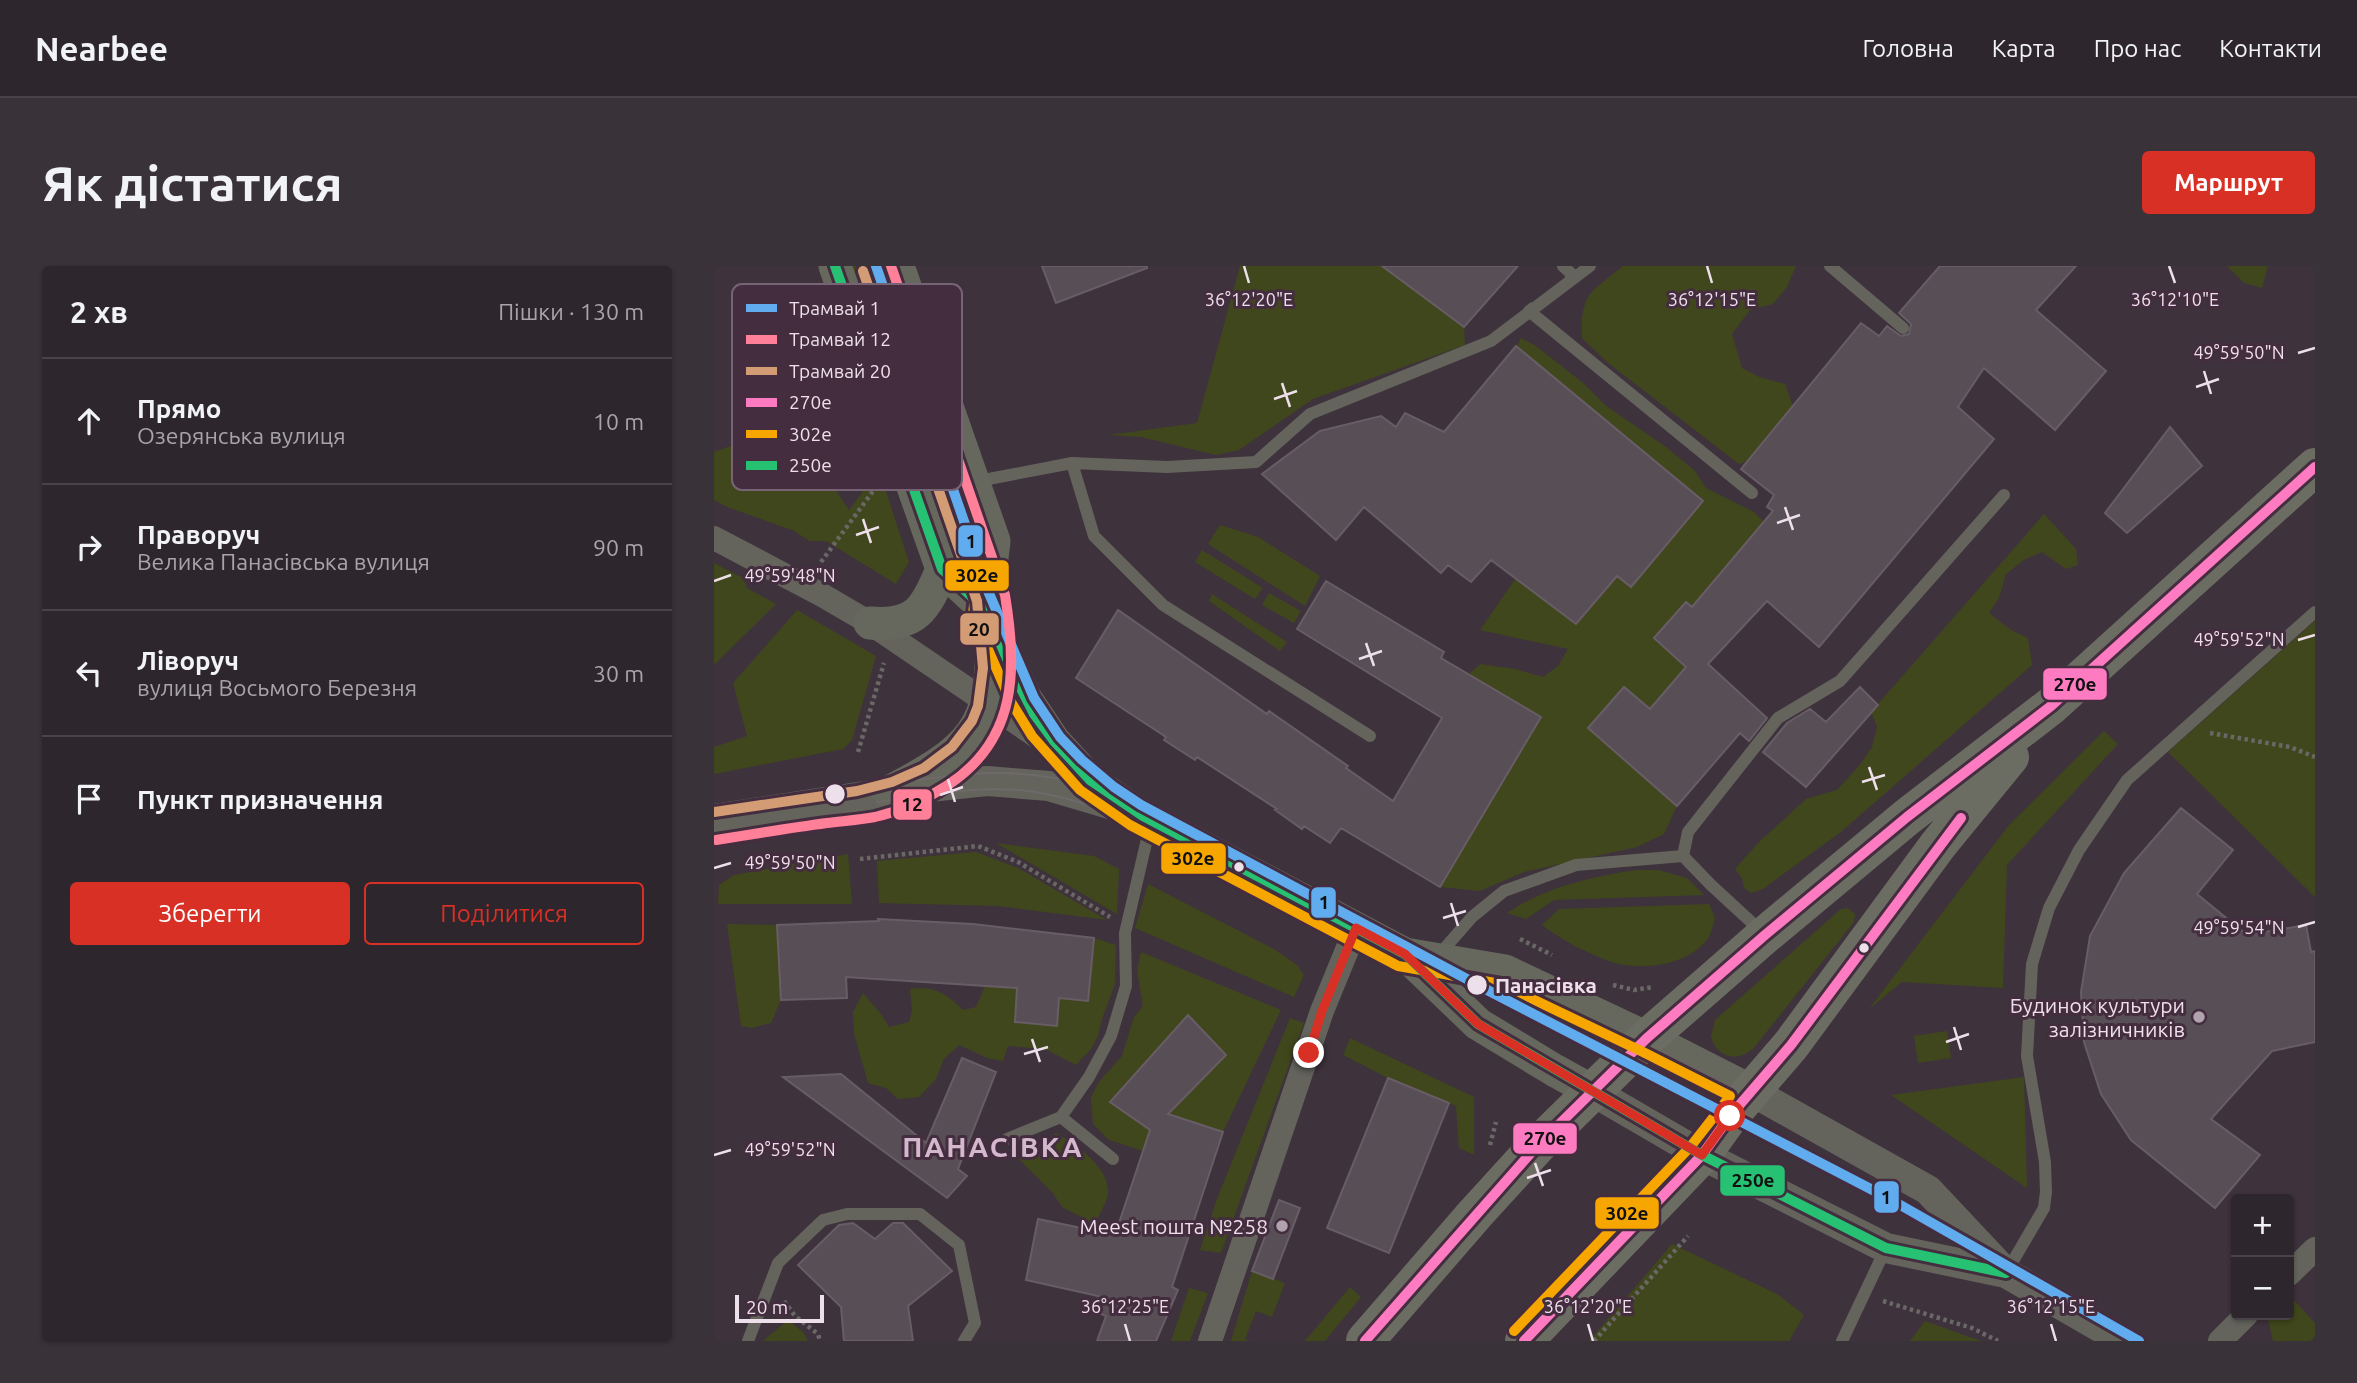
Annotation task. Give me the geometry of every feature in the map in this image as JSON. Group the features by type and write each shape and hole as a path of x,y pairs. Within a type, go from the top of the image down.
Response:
{"main road":[{"path":"835,266 841,284"},
{"path":"898,266 904,284"},
{"path":"889,792 955,753 971,735 986,702 991,664 988,615 994,541 962,450"},
{"path":"1365,1341 1483,1205 1592,1091 1647,1038 1907,817 2051,706 2315,467"},
{"path":"914,490 942,569 988,615 1034,714 1069,759 1090,780 1144,817 1356,928 1420,956 1505,971 1751,1091"},
{"path":"870,623 898,623 919,612 932,595 942,569"},
{"path":"1524,1341 1702,1155 1751,1091 1791,1045 1938,845 2051,706"},
{"path":"1420,956 1478,1024 1592,1091"}],"street":[{"path":"714,538 870,623 1069,759"},
{"path":"714,819 969,782 1024,782 1073,792 1144,817"},
{"path":"1210,1341 1322,1011 1356,928"},
{"path":"1592,1091 1702,1155 1886,1248 2006,1273"},
{"path":"1751,1091 1928,1190 2006,1273 2124,1341"},
{"path":"2294,1269 2315,1249"},
{"path":"2220,1341 2241,1320"}],"lane":[{"path":"1563,266 1574,277"},
{"path":"973,482 1072,464 1167,467 1256,462 1310,414 1491,341 1590,266"},
{"path":"1830,266 1903,328"},
{"path":"1529,311 1752,493"},
{"path":"1072,464 1094,536 1163,605 1370,736"},
{"path":"1683,856 1688,832 1778,718 1840,681 2004,495"},
{"path":"2006,1273 2044,1208 2046,1192 2045,1162 2027,1056 2032,964 2049,908 2079,850 2127,780 2315,612"},
{"path":"1007,1139 1061,1117 1089,1077 1111,1035 1126,986 1125,933 1144,817"},
{"path":"1683,856 1710,885 1765,935"},
{"path":"1420,956 1504,891 1576,865 1683,856"},
{"path":"1061,1117 1113,1159"},
{"path":"748,1341 778,1263 823,1220 847,1214 920,1214 959,1245 975,1323 964,1341"},
{"path":"1842,1341 1886,1248"}],"path":[{"path":"821,562 873,490"},
{"path":"858,752 887,654"},
{"path":"2185,728 2290,747 2315,757"},
{"path":"860,859 978,846 1018,862 1112,918 1125,933"},
{"path":"1520,939 1553,956"},
{"path":"1613,985 1634,990 1658,986"},
{"path":"1594,1341 1688,1236"},
{"path":"777,1267 782,1300 795,1316 818,1334 820,1341"},
{"path":"1878,1311 1883,1301 1972,1328 1998,1341"}],"green space":[{"path":"850,266 883,266 889,284 856,284"},
{"path":"1240,266 1382,266 1464,327 1465,345 1313,399 1239,450 1216,455 1141,437 1108,435 1197,423"},
{"path":"1623,266 1796,266 1787,287 1773,304 1750,310 1732,334 1742,368 1759,377 1785,384 1793,406 1748,461 1739,464 1608,363 1582,338 1586,302 1595,288"},
{"path":"2227,266 2268,266 2262,288 2244,283"},
{"path":"1521,338 1536,346 1583,383 1605,405 1666,447 1694,470 1706,488 1754,512 1768,526 1692,607 1686,602 1654,638 1686,667 1675,680 1686,741 1624,687 1588,728 1677,806 1664,834 1637,847 1524,872 1480,891 1440,887 1541,718 1469,674 1480,664 1515,669 1543,677 1558,666 1568,649 1480,630 1516,578 1577,624 1617,576 1631,587 1703,502 1517,346"},
{"path":"732,446 732,490 836,490 849,510 864,490 886,490 909,562 896,584 826,541 810,541 792,530 714,500 714,452"},
{"path":"928,490 960,490 978,541 949,551"},
{"path":"2044,514 2076,549 2078,565 2066,569 2042,552 2024,560 2006,574 1999,598 1989,613 2011,630 2028,638 2032,665 1842,831 1763,889 1751,893 1744,888 1742,878 1735,869 1758,843 1806,799 1837,790 1858,767 1872,747 1877,727 1871,712"},
{"path":"1220,525 1258,537 1320,576 1305,606 1208,544"},
{"path":"1202,550 1263,588 1255,599 1195,562"},
{"path":"714,563 743,578 747,588 776,604 714,665"},
{"path":"1269,593 1301,611 1294,623 1262,605"},
{"path":"1212,594 1287,642 1280,651 1209,601"},
{"path":"797,610 876,656 852,740 843,749 714,774 714,747 747,736 733,683"},
{"path":"2315,621 2315,897 2168,752"},
{"path":"2104,731 2118,744 2007,865 2003,988 1902,982 1869,1009 2009,825"},
{"path":"996,843 1094,856 1119,869 1117,914"},
{"path":"976,852 1018,868 1107,920 998,906 879,903 877,861"},
{"path":"848,854 852,904 718,904 719,885 734,875"},
{"path":"1636,870 1658,870 1687,878 1704,895 1554,900 1526,919 1507,913 1537,896 1569,884"},
{"path":"1148,884 1274,949 1297,965 1304,975 1294,997 1135,928"},
{"path":"1709,904 1715,918 1709,936 1700,947 1676,960 1648,966 1621,964 1601,958 1566,941 1542,925 1559,909"},
{"path":"1847,908 1855,914 1854,922 1753,1049 1734,1057 1722,1053 1711,1037 1715,1020 1841,909"},
{"path":"727,924 777,925 781,1000 771,1023 752,1028 741,1026"},
{"path":"1094,938 1116,945 1115,984 1098,1036 1091,1049 1076,1065 1045,1049 1008,1046 1003,1061 987,1058 959,1045 944,1059 936,1079 919,1097 898,1099 886,1088 868,1083 854,1033 853,1012 863,993 889,1027 909,1022 912,1011 910,989 926,988 939,992 963,1010 976,1007 985,986 1017,988 1016,1022 1057,1026 1059,998 1088,1000"},
{"path":"1141,952 1281,1010 1223,1132 1157,1111 1143,1151 1109,1140 1093,1124 1091,1098 1098,1083 1122,1056 1134,1017 1143,1006 1137,971","holes":["1188,1016 1226,1055 1175,1107 1163,1100 1142,1124 1110,1102"]},
{"path":"1290,1018 1304,1023 1221,1253 1200,1250 1217,1199"},
{"path":"1947,1031 1951,1058 1918,1063 1914,1036"},
{"path":"1350,1038 1474,1097 1474,1155 1459,1148 1456,1106 1388,1078 1343,1055"},
{"path":"2024,1077 2027,1188 1891,1095"},
{"path":"1056,1133 1090,1157 1103,1174 1108,1193 1095,1224 1062,1207 1052,1192 1019,1159"},
{"path":"1672,1244 1777,1294 1804,1315 1789,1341 1589,1341"},
{"path":"1252,1271 1285,1283 1272,1317 1256,1311 1245,1339 1249,1341 1231,1341"},
{"path":"1350,1287 1361,1297 1325,1341 1305,1341"},
{"path":"1189,1288 1208,1293 1190,1341 1171,1341"},
{"path":"2294,1300 2315,1323 2315,1341 2273,1341 2268,1320 2294,1320"},
{"path":"788,1320 803,1332 808,1341 763,1341"},
{"path":"1925,1321 1981,1341 1910,1341"}],"building":[{"path":"1042,266 1147,266 1147,268 1056,303"},
{"path":"1382,266 1518,266 1464,327"},
{"path":"1940,266 2076,266 2036,310 2106,371 2055,430 1984,368 1958,407 1994,439 1819,647 1767,601 1708,664 1767,718 1749,741 1740,733 1677,806 1588,728 1624,687 1650,709 1686,667 1654,638 1686,602 1692,607 1773,511 1767,507 1774,495 1741,469 1861,323 1879,336 1887,326 1901,336 1909,334 1911,324 1899,313"},
{"path":"1516,346 1703,501 1631,587 1617,576 1576,624 1491,560 1471,582 1448,565 1441,573 1364,507 1336,540 1262,474 1320,431 1381,416 1396,427 1405,413 1444,432"},
{"path":"2170,427 2202,466 2127,533 2105,513"},
{"path":"1326,581 1444,652 1441,658 1541,717 1440,887 1341,828 1330,843 1304,826 1302,829 1275,810 1277,809 1197,757 1195,760 1164,740 1166,737 1076,678 1118,610 1267,714 1269,711 1393,801 1442,718 1297,629"},
{"path":"1860,687 1878,705 1806,787 1763,752 1787,723 1810,709 1826,722"},
{"name":"Будинок культури залізничників","path":"2181,808 2233,850 2197,894 2247,935 2306,925 2311,952 2315,951 2315,1042 2272,1051 2211,1119 2260,1155 2215,1208 2131,1140 2101,1094 2084,1042 2081,992 2090,936 2124,873"},
{"path":"878,919 973,924 1094,938 1088,1001 1059,998 1057,1026 1015,1022 1017,988 846,977 847,998 781,1000 777,925 879,921"},
{"path":"1188,1015 1226,1055 1168,1114 1223,1132 1172,1287 1178,1290 1156,1341 1097,1341 1106,1316 1092,1310 1098,1296 1026,1280 1038,1219 1115,1235 1150,1130 1110,1102"},
{"path":"962,1058 996,1072 958,1169 967,1176 947,1198 783,1077 841,1074 926,1143"},
{"path":"1388,1078 1449,1103 1389,1253 1327,1228"},
{"path":"1279,1200 1300,1208 1273,1279 1252,1271"},
{"path":"853,1223 875,1239 893,1223 903,1223 952,1271 908,1306 913,1341 844,1341 841,1307 798,1265 839,1225"}],"tram line":[{"name":"1","path":"876,266 882,284"},
{"name":"12","path":"891,266 897,284"},
{"name":"20","path":"863,271 867,284"},
{"name":"12","path":"716,840 894,812 948,785 971,767 988,746 1000,724 1007,701 1011,676 1009,623 1005,595 962,471"},
{"name":"20","path":"714,812 857,791 892,782 924,768 952,747 972,721 978,706 983,668 977,601 939,490"},
{"name":"1","path":"953,490 988,591 1034,698 1060,737 1114,787 1141,805 1493,993 1888,1198 2139,1341"},
{"path":"883,785 968,774 1011,773 1076,783 1141,805"},
{"path":"878,802 953,792 1010,789 1070,800 1137,822"}],"transit line":[{"name":"250е","path":"835,266 841,284"},
{"name":"302е","path":"885,271 890,284"},
{"name":"270е","path":"1365,1341 1537,1146 1647,1038 1907,817 2051,706 2315,467"},
{"name":"250е","path":"914,490 942,569 986,610 1034,714 1054,741 1090,780 1143,816 1405,954 1478,1024 1702,1155 1886,1248 2006,1273"},
{"name":"302е","path":"961,490 980,543 973,615 1011,702 1032,736 1080,790 1130,825 1398,966 1501,984 1730,1096 1691,1146 1514,1331"},
{"name":"270е","path":"1524,1341 1702,1155 1730,1116 1791,1045 1961,818"}],"place":[{"name":"Панасівка","path":"1477,985"},
{"name":"Будинок культури залізничників","path":"2199,1017"},
{"name":"Meest пошта №258","path":"1282,1226"}],"district":[{"name":"ПАНАСІВКА","path":"993,1146"}],"route":[{"path":"1309,1053 1322,1011 1356,928 1405,954 1478,1024 1702,1155 1730,1116"}]}
